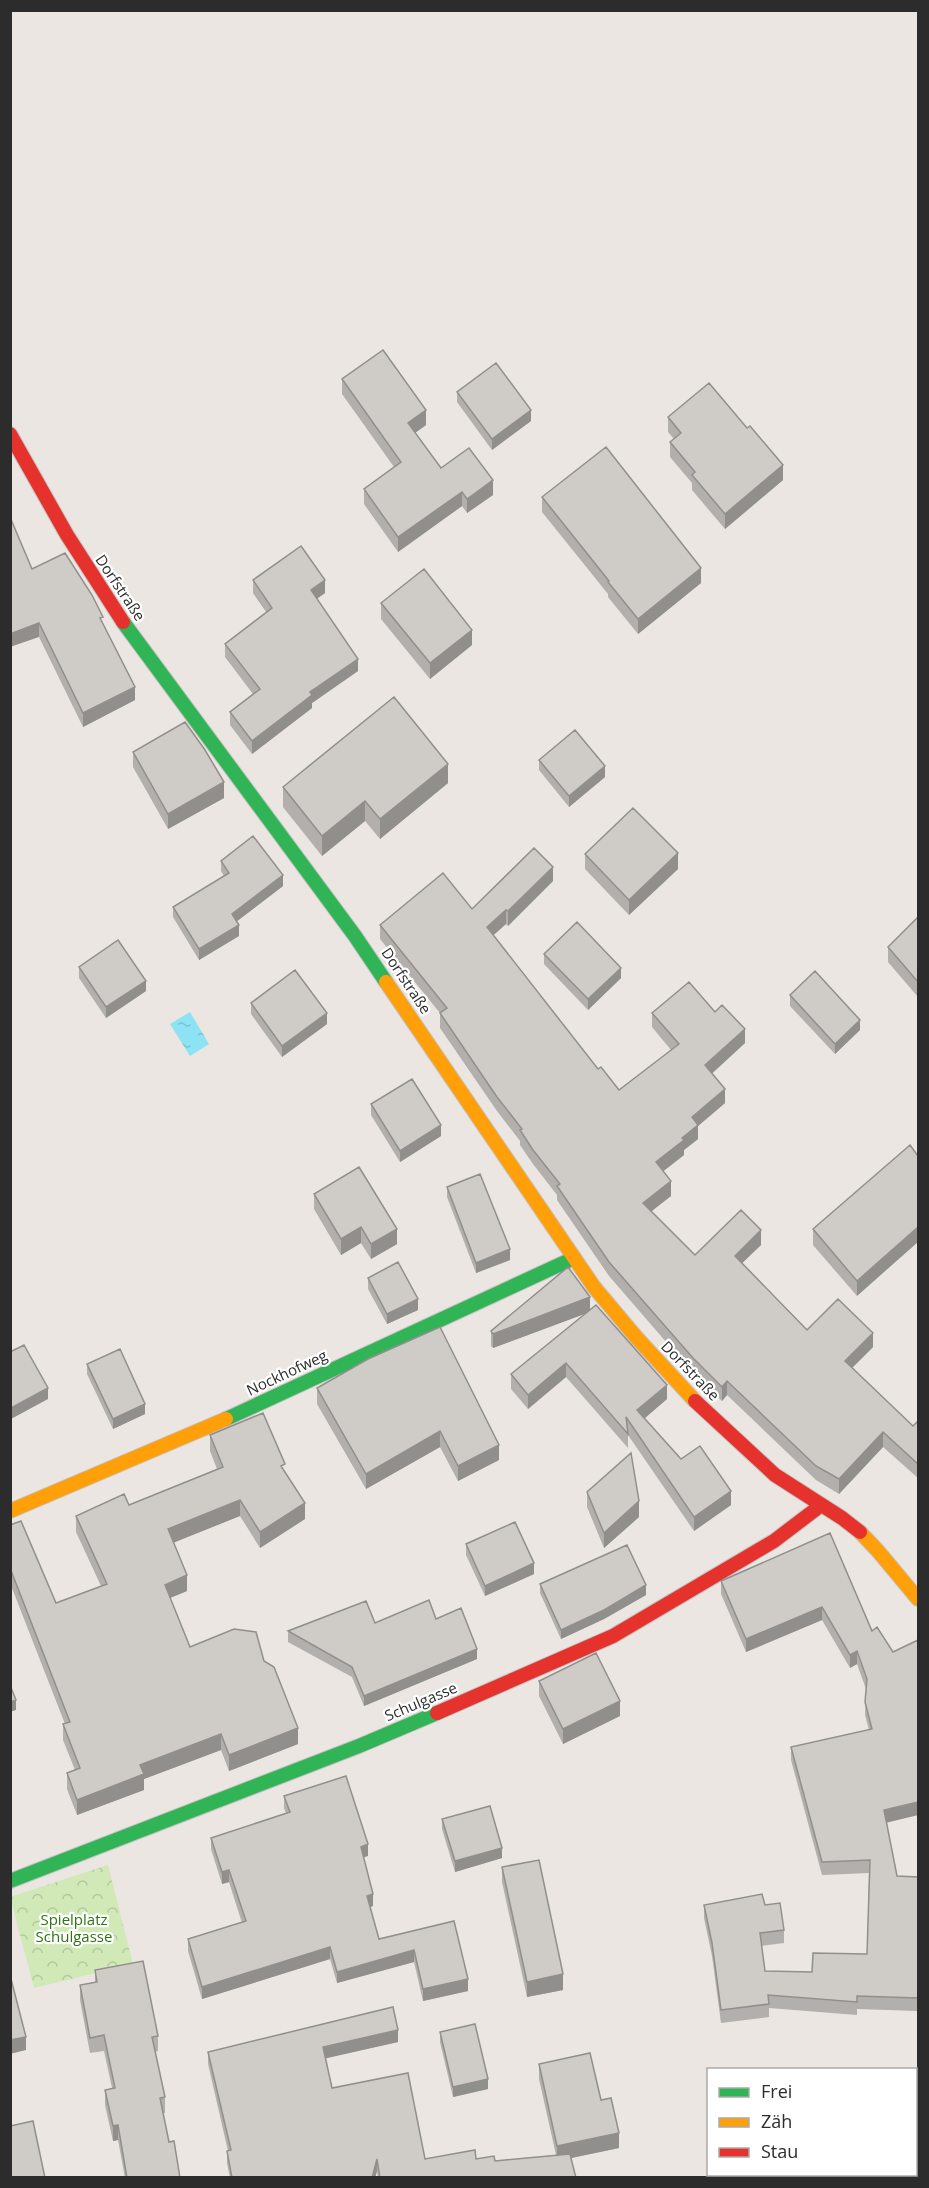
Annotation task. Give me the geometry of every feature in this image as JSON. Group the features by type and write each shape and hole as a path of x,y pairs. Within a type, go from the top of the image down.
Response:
{"street":[{"name":"Dorfstraße","path":"10,434 67,535 124,625 355,936 574,1258 622,1323 684,1390 776,1476 843,1519 860,1533 918,1599"},
{"name":"Nockhofweg","path":"10,1512 195,1433 574,1258"},
{"name":"Schulgasse","path":"10,1881 359,1746 613,1636 774,1541 820,1506"}],"green space":[{"name":"Spielplatz Schulgasse","path":"108,1865 133,1964 34,1988 10,1897"}],"water":[{"path":"190,1012 209,1044 190,1056 170,1024"}],"building":[{"path":"383,350 426,410 408,423 441,468 469,448 493,480 467,499 462,492 398,537 364,489 401,462 342,379"},
{"path":"496,363 531,410 492,439 457,392"},
{"path":"709,383 747,428 750,426 783,465 725,514 692,475 695,472 670,442 681,433 668,417"},
{"path":"606,447 701,568 638,619 542,497"},
{"path":"10,517 32,569 65,553 92,595 103,617 100,618 135,687 83,713 39,623 10,634"},
{"path":"301,546 325,580 311,590 358,659 310,692 312,695 252,741 230,712 260,689 225,644 272,608 253,580"},
{"path":"424,569 472,630 430,663 381,603"},
{"path":"394,697 448,764 380,819 365,801 322,836 283,787"},
{"path":"185,722 224,782 168,814 133,752"},
{"path":"575,730 605,766 569,796 539,760"},
{"path":"633,808 678,853 629,900 585,854"},
{"path":"253,836 283,875 232,914 239,925 199,949 173,907 229,873 221,861"},
{"path":"534,848 553,867 508,911 506,910 487,927 598,1069 601,1067 619,1090 679,1044 652,1013 689,982 715,1012 722,1005 745,1029 705,1065 725,1089 692,1117 698,1125 682,1138 684,1140 656,1162 671,1181 643,1203 695,1255 741,1210 761,1230 735,1256 807,1330 838,1299 873,1333 845,1361 913,1426 918,1421 918,1464 883,1432 839,1479 816,1466 727,1381 722,1387 693,1358 609,1262 557,1186 560,1184 533,1150 520,1130 522,1129 497,1097 440,1013 447,1008 380,925 443,873 472,909"},
{"path":"918,917 918,982 888,947"},
{"path":"577,922 621,968 588,999 544,954"},
{"path":"118,940 146,981 106,1007 79,967"},
{"path":"295,970 327,1013 282,1046 251,1003"},
{"path":"815,971 860,1020 835,1044 790,995"},
{"path":"412,1079 441,1125 400,1151 371,1104"},
{"path":"910,1145 918,1156 918,1227 857,1281 813,1229"},
{"path":"359,1167 397,1229 371,1244 361,1227 341,1239 314,1194"},
{"path":"480,1174 510,1249 476,1263 447,1187"},
{"path":"398,1262 418,1299 387,1314 368,1278"},
{"path":"568,1267 590,1297 493,1334 491,1331"},
{"path":"596,1305 667,1385 637,1410 681,1459 700,1446 731,1491 694,1517 626,1417 628,1434 566,1363 528,1395 511,1374"},
{"path":"440,1327 499,1445 458,1466 440,1431 366,1474 317,1388 368,1359"},
{"path":"24,1345 48,1388 11,1408 10,1352"},
{"path":"120,1349 145,1404 113,1419 87,1364"},
{"path":"263,1413 285,1464 281,1466 305,1503 260,1532 240,1500 168,1529 187,1575 165,1585 190,1647 234,1629 256,1632 264,1661 274,1667 298,1728 229,1755 221,1734 140,1765 144,1774 77,1800 67,1773 80,1768 63,1724 70,1722 10,1568 10,1525 21,1521 56,1603 107,1584 76,1516 124,1494 129,1505 223,1467 210,1435"},
{"path":"631,1453 639,1501 604,1533 587,1492"},
{"path":"515,1522 534,1563 485,1586 466,1544"},
{"path":"830,1533 872,1631 877,1627 893,1652 918,1640 918,1802 884,1810 897,1876 918,1877 918,1998 857,1996 857,2002 768,1995 769,2004 721,2010 712,1943 704,1905 762,1894 765,1905 780,1903 784,1930 760,1933 765,1971 812,1972 813,1953 867,1954 870,1860 822,1862 791,1747 872,1729 865,1702 867,1679 857,1651 850,1655 822,1607 746,1639 721,1581"},
{"path":"627,1545 646,1585 604,1610 561,1630 540,1584"},
{"path":"429,1600 436,1619 461,1608 477,1649 364,1696 352,1667 288,1631 366,1601 375,1623"},
{"path":"596,1653 620,1701 563,1729 539,1681"},
{"path":"10,1685 16,1700 10,1702"},
{"path":"346,1776 368,1844 361,1847 373,1894 367,1896 379,1939 454,1921 468,1979 423,1989 414,1950 337,1972 330,1947 202,1987 188,1939 246,1921 229,1870 222,1872 211,1838 290,1812 284,1796"},
{"path":"490,1806 502,1848 455,1861 442,1819"},
{"path":"539,1860 563,1974 527,1982 502,1867"},
{"path":"143,1961 158,2036 152,2037 165,2097 160,2098 169,2142 174,2141 180,2178 127,2178 118,2125 113,2126 105,2090 115,2088 104,2035 90,2038 80,1985 97,1982 95,1970"},
{"path":"10,1975 26,2037 10,2040"},
{"path":"393,2007 398,2030 323,2047 332,2088 408,2073 425,2159 475,2150 476,2159 494,2156 495,2161 570,2154 576,2178 380,2178 377,2159 372,2178 232,2178 227,2151 231,2150 208,2052"},
{"path":"475,2024 488,2079 453,2087 440,2032"},
{"path":"590,2053 601,2100 611,2098 619,2133 557,2146 539,2064"},
{"path":"33,2121 45,2178 10,2178 10,2126"}],"traffic: fast":[{"path":"123,622 355,936 386,982"},
{"path":"226,1419 574,1258"},
{"path":"10,1881 359,1746 437,1713"}],"traffic: slow":[{"path":"386,982 594,1287 695,1401"},
{"path":"10,1511 226,1419"},
{"path":"860,1532 918,1599"}],"traffic: jam":[{"path":"10,434 67,535 123,622"},
{"path":"695,1401 775,1475 860,1532"},
{"path":"437,1713 613,1636 774,1541 820,1506"}]}
